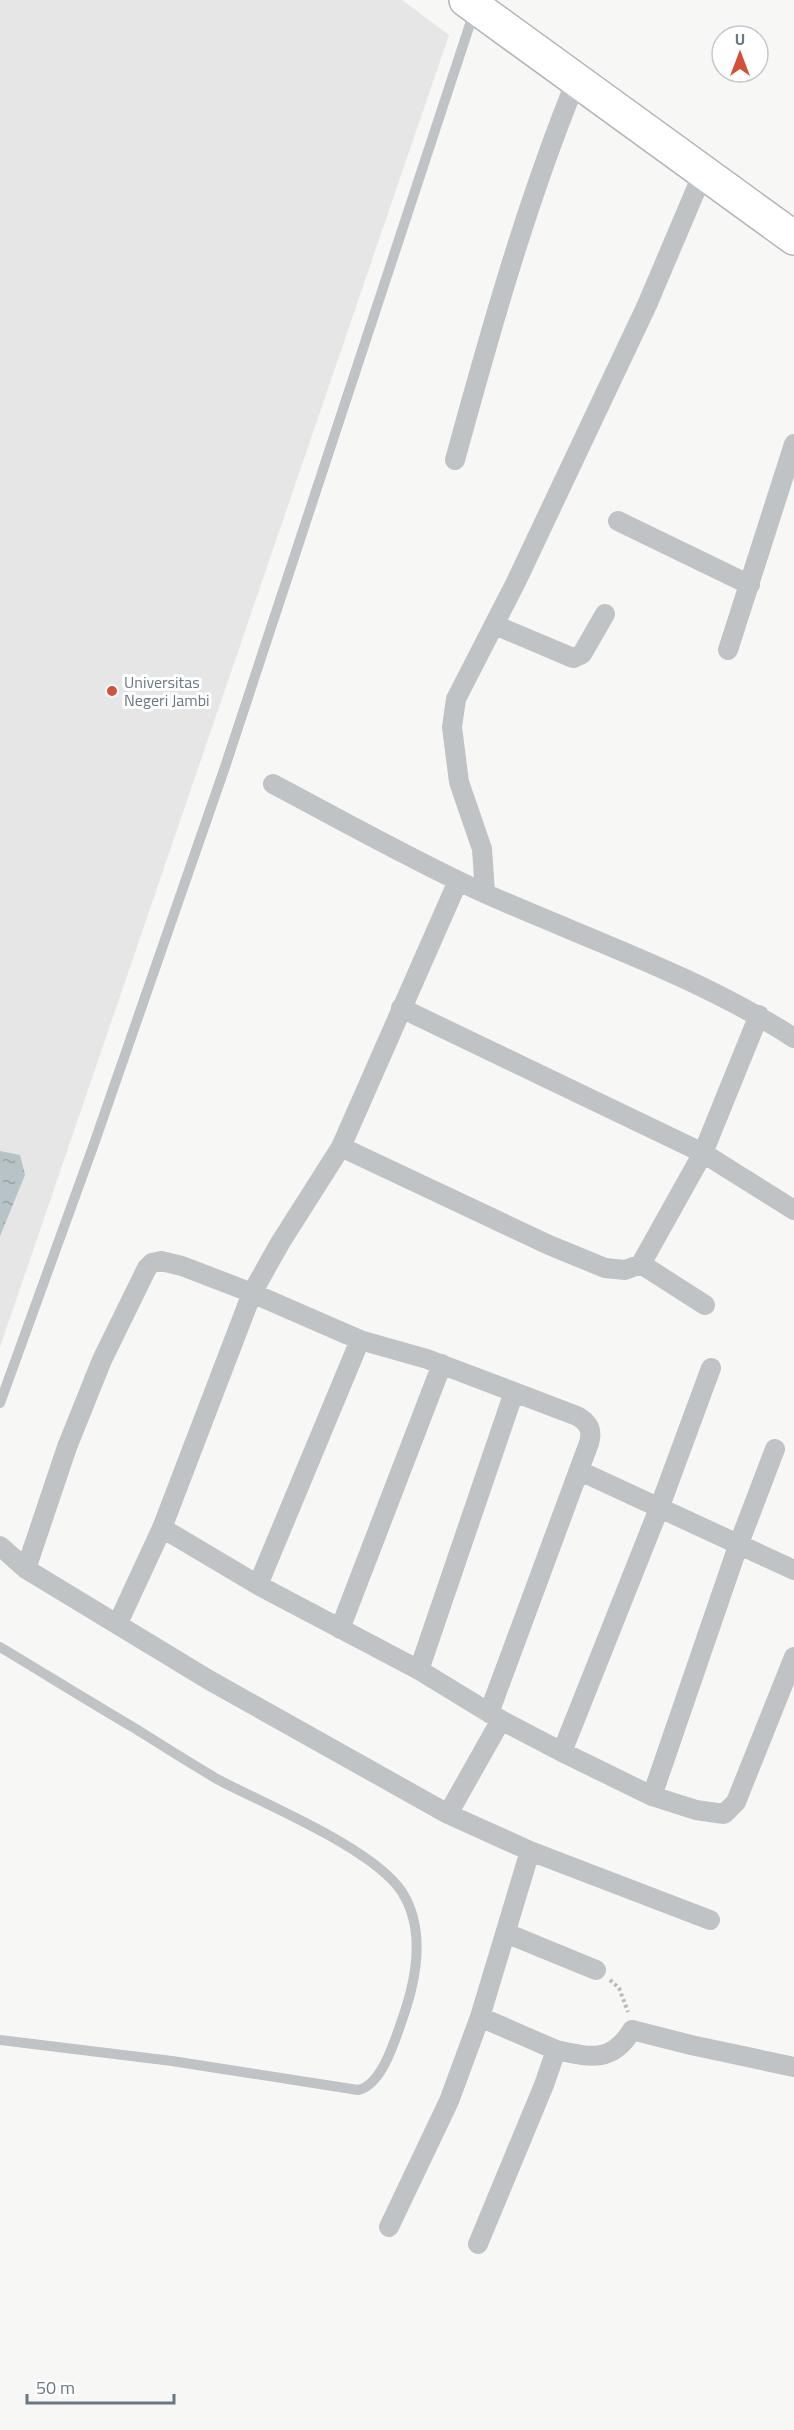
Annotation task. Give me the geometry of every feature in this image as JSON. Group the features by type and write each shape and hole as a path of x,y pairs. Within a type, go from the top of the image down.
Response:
{"highway":[{"path":"470,4 794,238"}],"street":[{"path":"455,460 514,250 553,137 576,81"},
{"path":"484,893 482,849 459,782 452,727 456,699 495,625 647,305 703,173"},
{"path":"728,650 794,444"},
{"path":"618,521 750,585"},
{"path":"495,625 573,658 582,654 605,615"},
{"path":"273,784 458,881 656,966 759,1015 794,1038"},
{"path":"118,1623 162,1528 252,1293 280,1243 341,1147 458,881"},
{"path":"401,1008 703,1153 794,1210"},
{"path":"341,1147 549,1245 605,1268 625,1270 641,1264 703,1153 759,1015"},
{"path":"26,1569 67,1447 98,1371 150,1265 161,1261 170,1262 252,1293 360,1340 442,1364 577,1416 587,1423 590,1438 580,1471 495,1717 448,1814"},
{"path":"641,1264 705,1305"},
{"path":"258,1585 360,1340"},
{"path":"340,1629 442,1364"},
{"path":"562,1752 660,1506 711,1368"},
{"path":"419,1670 514,1392"},
{"path":"652,1796 738,1546 775,1449"},
{"path":"580,1471 660,1506 738,1546 794,1570"},
{"path":"162,1528 258,1585 419,1670 495,1717 562,1752 652,1796 706,1812 724,1814 730,1809 743,1787 789,1685 794,1657"},
{"path":"0,1546 26,1569 209,1680 448,1814 530,1851 710,1920"},
{"path":"389,2227 448,2101 480,2017 530,1851"},
{"path":"506,1934 596,1970"},
{"path":"480,2017 556,2050 584,2056 600,2056 614,2050 632,2030 794,2067"},
{"path":"478,2244 544,2085 556,2050"}],"lane":[{"path":"0,1403 94,1144 225,767 470,4"},
{"path":"0,1647 217,1779 324,1834 380,1869 396,1884 409,1906 416,1936 416,1965 413,1988 384,2065 373,2081 358,2090 172,2061 0,2040"}],"path":[{"path":"596,1970 619,1988 627,2007 632,2030"}],"shaded area":[{"name":"Universitas Negeri Jambi","path":"0,0 402,0 449,35 0,1347"}],"water":[{"path":"0,1151 20,1155 25,1175 0,1236"}],"place":[{"name":"Universitas Negeri Jambi","path":"112,691"}]}
